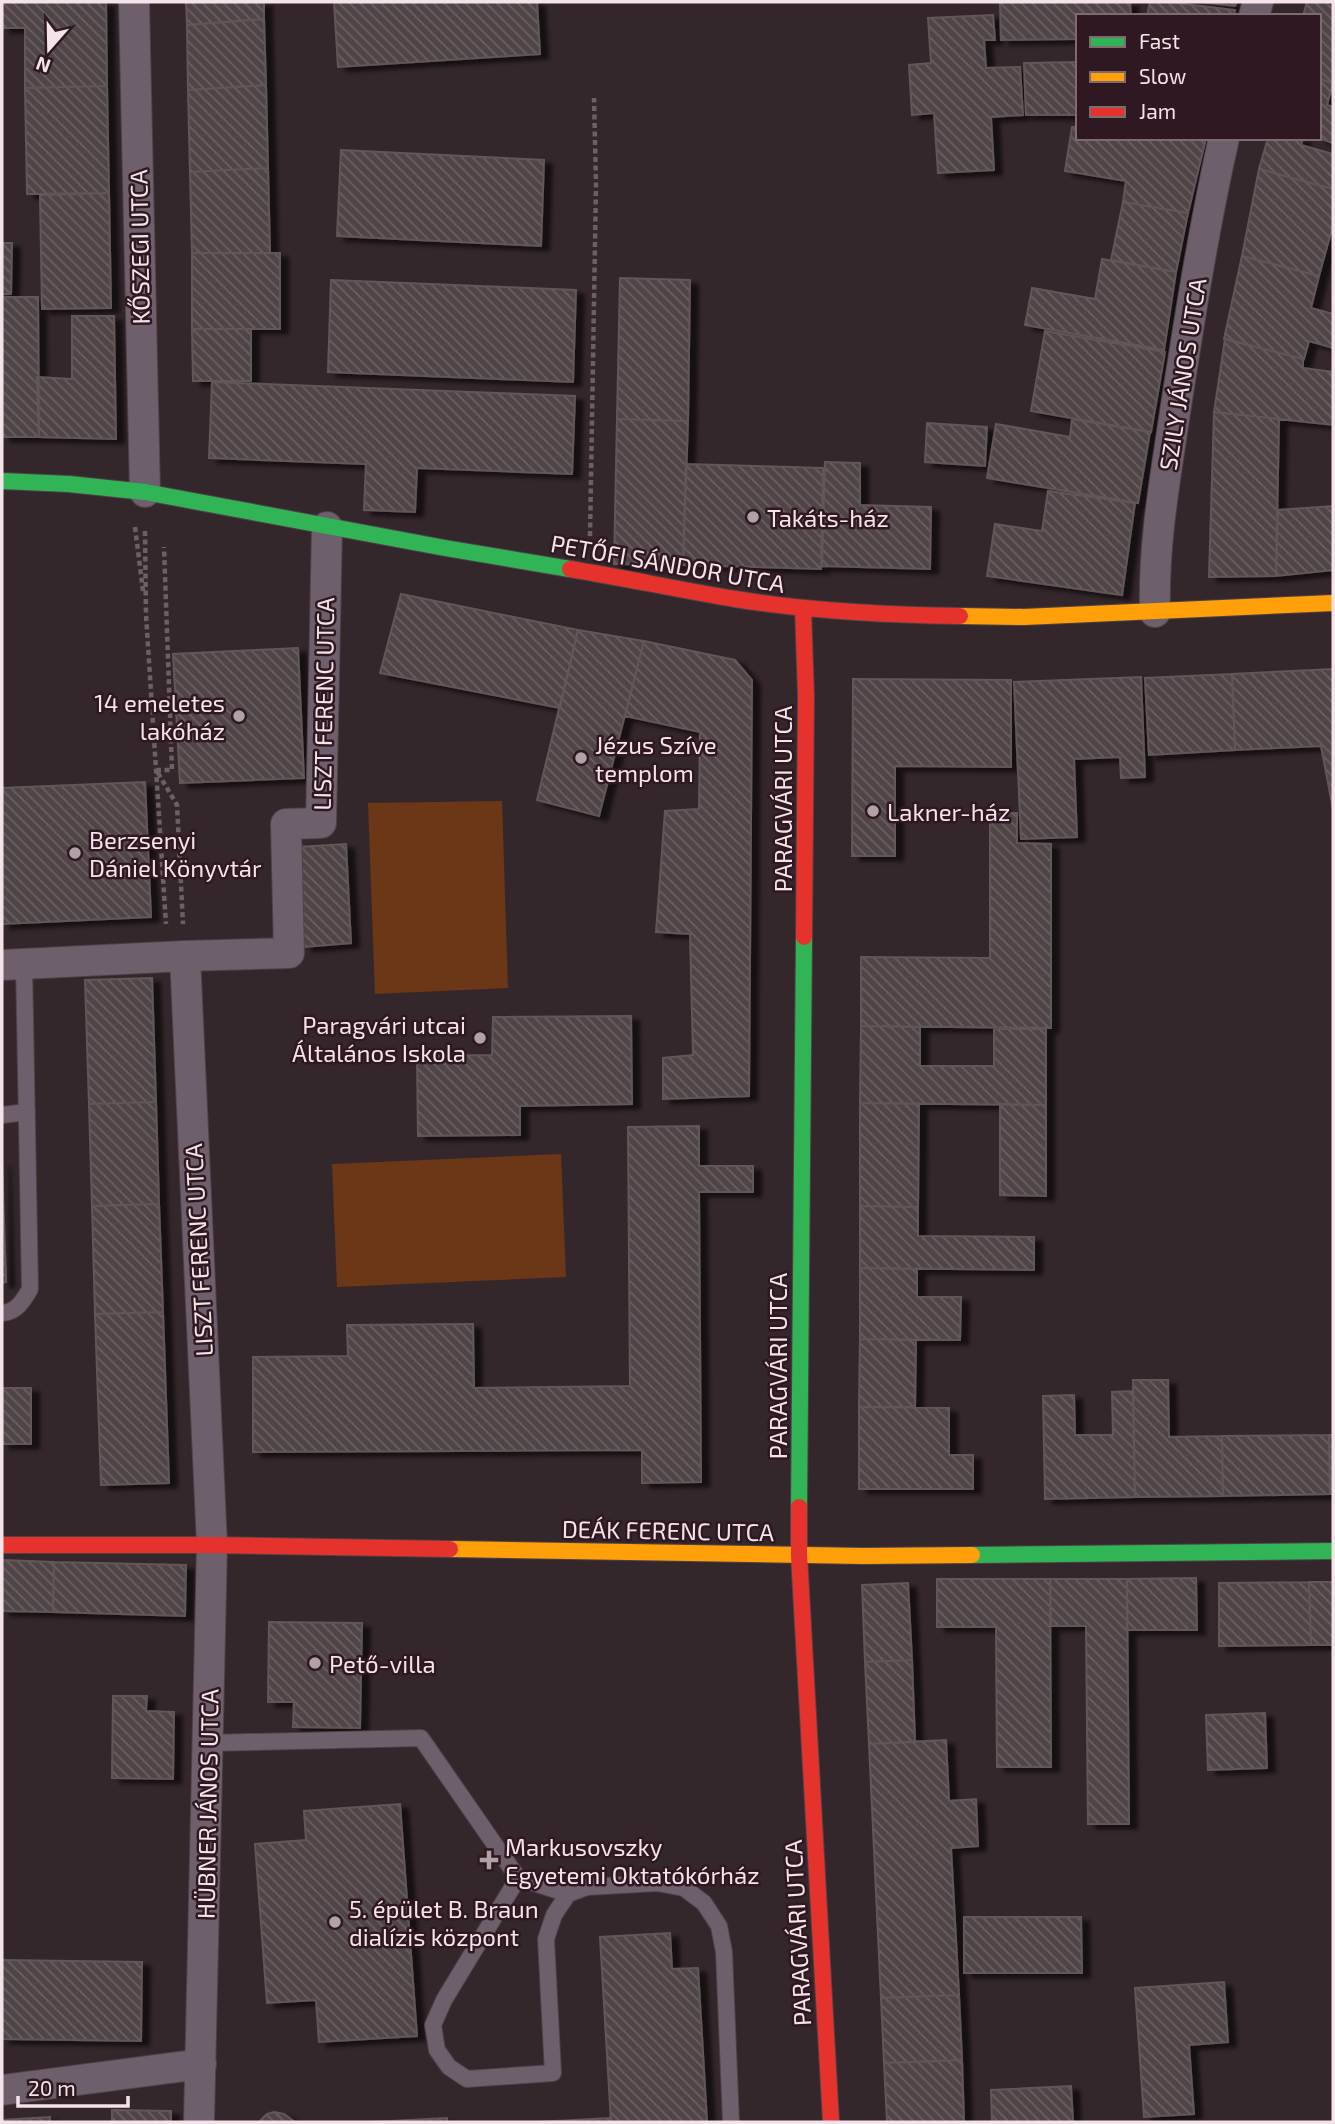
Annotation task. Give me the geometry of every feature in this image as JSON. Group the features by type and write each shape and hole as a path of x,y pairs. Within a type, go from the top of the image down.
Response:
{"street":[{"name":"KŐSZEGI UTCA","path":"134,2 145,492"},
{"name":"SZILY JÁNOS UTCA","path":"1155,612 1154,568 1172,432 1196,278 1224,140"},
{"name":"PETŐFI SÁNDOR UTCA","path":"2,481 69,484 145,492 327,527 736,599 803,608 884,615 1024,617 1333,603"},
{"name":"LISZT FERENC UTCA","path":"212,1545 177,957 289,954 286,824 321,822 327,527"},
{"name":"PARAGVÁRI UTCA","path":"803,608 806,710 799,1555 831,2122"},
{"path":"13,965 177,957"},
{"name":"DEÁK FERENC UTCA","path":"2,1545 212,1545 799,1555 1333,1551"},
{"name":"HÜBNER JÁNOS UTCA","path":"199,2122 212,1545"},
{"path":"2,2090 201,2064"}],"lane":[{"path":"2,1313 21,1305 30,1289 27,1112 13,965"},
{"path":"2,1115 27,1112"},
{"path":"208,1743 421,1738 517,1878 568,1894"},
{"path":"517,1878 444,2000 433,2025 438,2050 449,2067 467,2079 554,2073 546,1939 554,1914 568,1894 587,1887 657,1882 684,1888 705,1903 719,1926 724,1952 731,2122"}],"path":[{"path":"590,572 596,185 594,98"},
{"path":"136,535 146,615"},
{"path":"145,536 146,615 156,770 177,957"},
{"path":"156,770 172,770 164,547"},
{"path":"156,770 177,806 177,957"}],"shaded area":[{"path":"502,801 508,988 375,994 368,803"},
{"path":"561,1154 566,1277 337,1287 332,1164"}],"building":[{"path":"2,2 106,2 107,86 25,88 25,28 2,28"},
{"path":"186,2 264,2 264,19 187,25"},
{"path":"334,2 537,2 540,54 338,67"},
{"path":"1000,2 1130,2 1131,14 1076,14 1076,39 1001,40"},
{"path":"1150,2 1235,10 1234,14 1147,14"},
{"path":"1199,2 1237,2 1235,6"},
{"path":"1307,2 1333,2 1333,83 1321,80 1321,14 1304,14"},
{"path":"993,15 995,40 984,40 986,68 1020,67 1023,115 991,117 994,170 938,173 934,113 912,115 909,65 931,63 928,18"},
{"path":"264,19 266,85 188,90 187,25"},
{"path":"1076,62 1076,115 1026,115 1024,63"},
{"path":"1321,80 1333,83 1327,105 1333,107 1333,143 1321,139"},
{"path":"266,85 268,168 190,172 188,90"},
{"path":"107,86 109,193 27,194 25,88"},
{"path":"1072,127 1076,127 1076,140 1206,140 1188,213 1123,202 1126,181 1065,171"},
{"path":"1267,140 1302,140 1301,145 1333,154 1333,189 1259,169"},
{"path":"341,150 544,160 541,246 337,236"},
{"path":"268,168 270,253 192,253 190,172"},
{"path":"1259,169 1333,189 1333,225 1319,276 1242,256"},
{"path":"109,193 111,308 42,309 40,195"},
{"path":"1123,202 1188,213 1176,272 1111,260"},
{"path":"2,243 12,243 11,294 2,294"},
{"path":"192,253 280,253 280,329 192,329"},
{"path":"1242,256 1319,276 1311,308 1333,314 1333,348 1309,341 1304,359 1224,339"},
{"path":"1102,259 1176,272 1164,350 1025,325 1032,288 1095,299"},
{"path":"620,278 690,280 688,421 617,419"},
{"path":"331,280 576,290 573,382 328,372"},
{"path":"2,297 38,297 39,437 2,437"},
{"path":"72,316 114,316 116,439 39,437 37,377 72,379"},
{"path":"192,329 251,329 251,381 193,381"},
{"path":"1045,331 1165,352 1151,432 1031,411"},
{"path":"1225,339 1303,359 1303,368 1333,372 1333,425 1214,412"},
{"path":"212,382 575,396 572,474 417,468 415,512 364,510 366,464 209,458"},
{"path":"1214,412 1279,419 1276,576 1209,577"},
{"path":"617,419 688,421 683,565 614,564"},
{"path":"1072,419 1150,432 1138,503 987,478 996,424 1070,437"},
{"path":"927,423 987,427 985,466 925,462"},
{"path":"825,462 860,463 860,505 931,507 930,569 822,566"},
{"name":"Takáts-ház","path":"686,464 823,468 821,569 683,565"},
{"path":"1048,491 1135,503 1122,595 987,576 995,524 1042,531"},
{"path":"1333,506 1333,570 1276,576 1278,510"},
{"path":"401,594 578,630 560,708 380,673"},
{"name":"Jézus Szíve templom","path":"578,630 644,641 599,816 537,800"},
{"path":"644,641 735,660 752,680 749,1096 663,1099 663,1058 693,1055 690,934 656,932 665,811 699,809 700,732 625,716"},
{"name":"14 emeletes lakóház","path":"298,648 304,778 180,783 173,654"},
{"path":"1333,669 1333,809 1321,746 1235,750 1232,674"},
{"path":"1232,674 1235,750 1149,755 1145,678"},
{"path":"1141,677 1145,777 1121,778 1120,757 1074,759 1077,837 1021,839 1014,682"},
{"name":"Lakner-ház","path":"853,679 1011,680 1011,767 895,766 895,856 852,856"},
{"name":"Berzsenyi Dániel Könyvtár","path":"145,782 151,917 2,924 2,788"},
{"path":"990,813 1017,813 1017,843 1051,844 1051,1028 861,1026 861,957 990,958"},
{"path":"346,844 351,943 304,947 298,847"},
{"path":"152,978 156,1102 89,1104 85,980"},
{"path":"631,1016 632,1104 520,1106 520,1135 418,1136 417,1056 492,1055 493,1017"},
{"path":"861,1026 920,1027 920,1066 994,1066 994,1029 1046,1029 1046,1105 860,1103"},
{"path":"156,1102 159,1204 92,1206 89,1104"},
{"path":"860,1103 919,1104 918,1207 860,1206"},
{"path":"1000,1104 1046,1105 1046,1196 1000,1195"},
{"path":"699,1126 699,1166 753,1166 753,1192 699,1192 701,1482 642,1483 642,1450 253,1452 253,1357 348,1356 347,1325 473,1324 474,1388 630,1386 628,1127"},
{"path":"2,1161 6,1282 2,1283"},
{"path":"159,1204 163,1312 95,1314 92,1206"},
{"path":"860,1206 918,1207 918,1236 1034,1237 1034,1270 860,1268"},
{"path":"860,1268 917,1269 917,1297 961,1297 960,1340 860,1339"},
{"path":"163,1312 169,1483 101,1485 95,1314"},
{"path":"860,1339 916,1340 915,1407 859,1407"},
{"path":"1133,1380 1168,1380 1169,1437 1222,1436 1223,1496 1135,1497"},
{"path":"2,1388 31,1388 31,1444 2,1444"},
{"path":"1133,1391 1135,1497 1045,1499 1043,1396 1074,1395 1075,1435 1113,1435 1112,1392"},
{"path":"859,1407 949,1408 949,1455 973,1455 973,1489 859,1489"},
{"path":"1329,1435 1330,1494 1223,1496 1222,1436"},
{"path":"1329,1435 1333,1435 1333,1494 1330,1494"},
{"path":"2,1560 54,1562 53,1612 2,1611"},
{"path":"54,1562 186,1565 185,1616 53,1612"},
{"path":"1196,1578 1197,1630 1127,1630 1127,1579"},
{"path":"937,1579 1050,1579 1051,1767 997,1767 996,1627 937,1627"},
{"path":"1050,1579 1127,1579 1129,1824 1088,1824 1086,1626 1051,1626"},
{"path":"1309,1582 1333,1582 1333,1645 1311,1645"},
{"path":"1309,1582 1311,1645 1219,1646 1219,1583"},
{"path":"908,1583 912,1660 865,1662 862,1585"},
{"name":"Pető-villa","path":"269,1622 362,1623 360,1728 293,1727 294,1702 268,1702"},
{"path":"912,1660 915,1742 869,1744 865,1662"},
{"path":"113,1696 147,1696 146,1711 174,1712 173,1779 112,1778"},
{"path":"1265,1713 1267,1768 1208,1770 1206,1715"},
{"path":"946,1740 949,1801 976,1799 978,1846 951,1848 959,1995 881,1998 869,1744"},
{"name":"5. épület B. Braun dialízis központ","path":"400,1804 417,2036 319,2042 316,2000 267,2003 255,1844 306,1840 304,1811"},
{"path":"964,1917 1081,1917 1082,1973 964,1973"},
{"path":"670,1933 672,1969 698,1968 707,2122 611,2122 600,1937"},
{"path":"2,1960 142,1962 141,2041 2,2039"},
{"path":"1224,1982 1228,2042 1189,2045 1194,2114 1144,2117 1135,1988"},
{"path":"959,1995 962,2060 884,2063 881,1998"},
{"path":"962,2060 964,2122 887,2122 884,2063"},
{"path":"1071,2086 1073,2122 992,2122 991,2090"},
{"path":"112,2110 171,2111 171,2122 112,2122"},
{"path":"267,2114 284,2114 295,2122 259,2122"},
{"path":"50,2117 50,2122 2,2122 2,2120"},
{"path":"447,2118 447,2122 370,2122"},
{"path":"611,2118 611,2122 536,2122"}],"traffic: fast":[{"path":"2,481 69,484 145,492 570,569"},
{"path":"799,1507 804,937"},
{"path":"972,1555 1333,1551"}],"traffic: slow":[{"path":"960,616 1024,617 1333,603"},
{"path":"450,1549 863,1556 972,1555"}],"traffic: jam":[{"path":"570,569 791,607 960,616"},
{"path":"803,608 806,696 804,937"},
{"path":"799,1507 799,1555 831,2122"},
{"path":"2,1545 450,1549"}],"place":[{"name":"Takáts-ház","path":"753,517"},
{"name":"14 emeletes lakóház","path":"239,716"},
{"name":"Jézus Szíve templom","path":"581,758"},
{"name":"Lakner-ház","path":"873,811"},
{"name":"Berzsenyi Dániel Könyvtár","path":"75,853"},
{"name":"Paragvári utcai Általános Iskola","path":"480,1038"},
{"name":"Pető-villa","path":"315,1663"},
{"name":"Markusovszky Egyetemi Oktatókórház","path":"489,1860"},
{"name":"5. épület B. Braun dialízis központ","path":"335,1922"}]}
